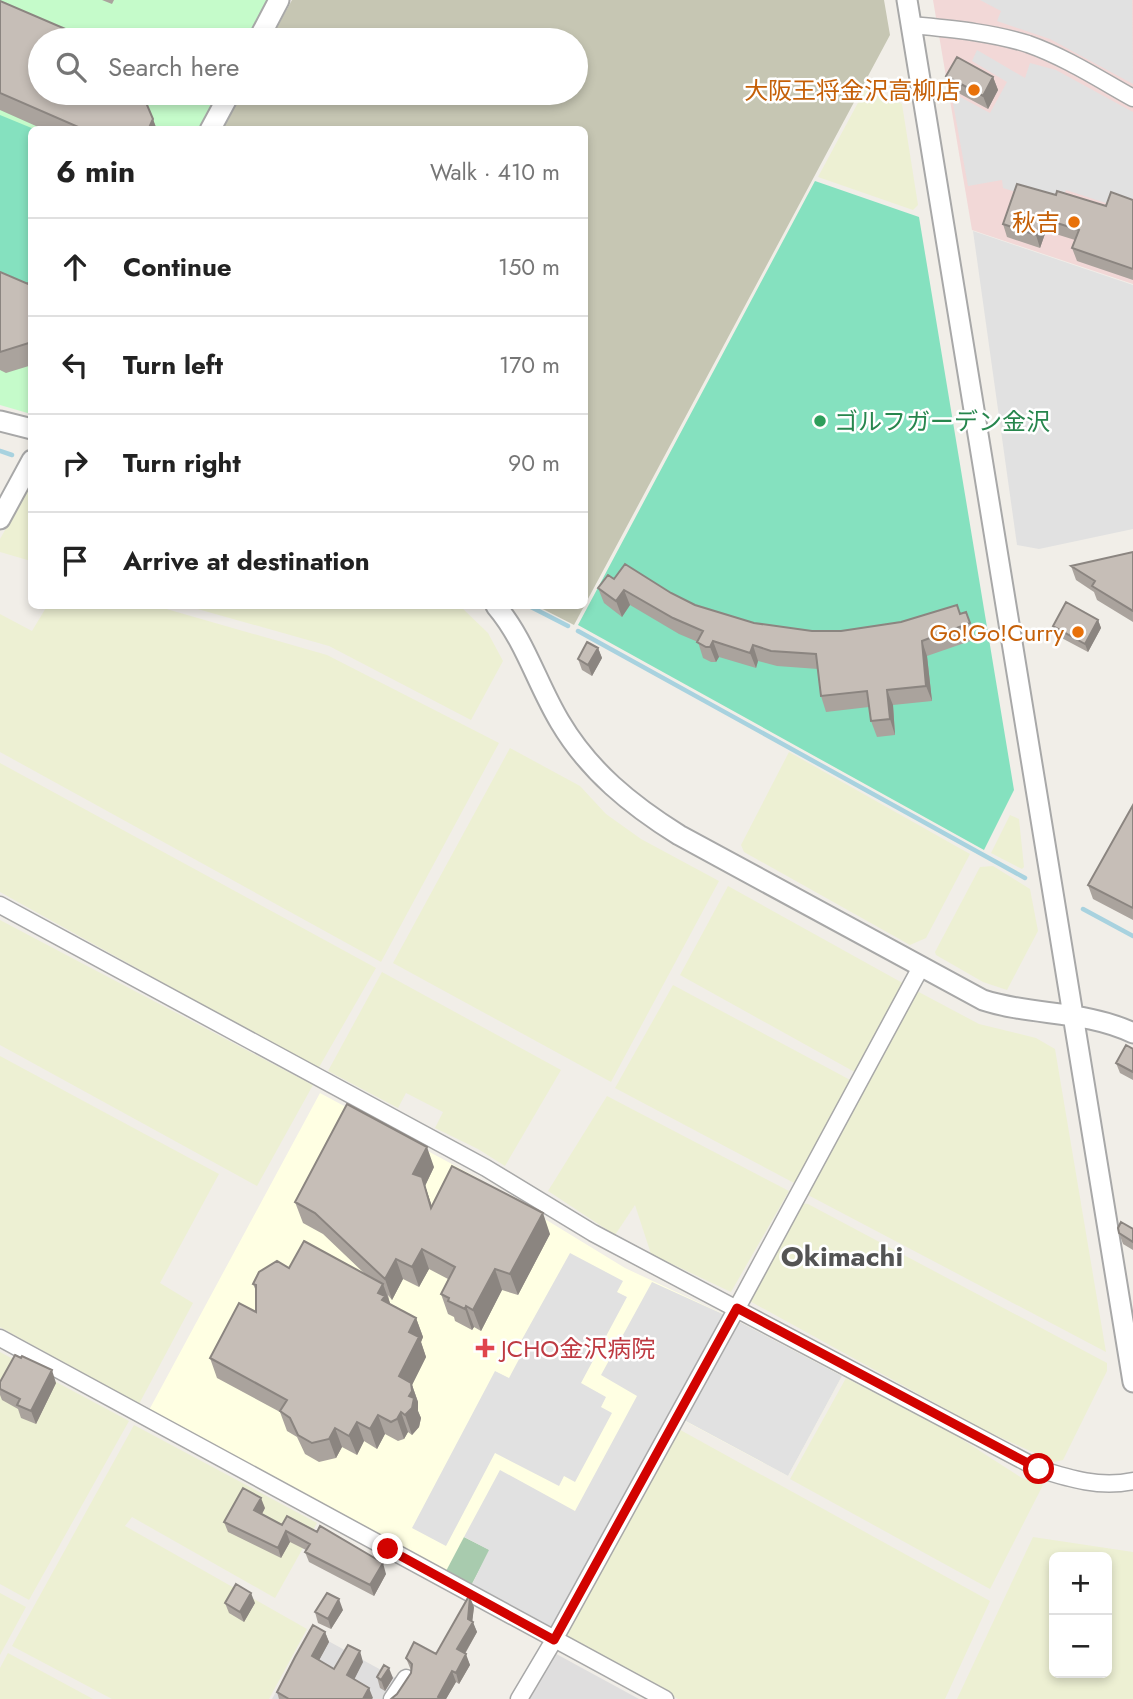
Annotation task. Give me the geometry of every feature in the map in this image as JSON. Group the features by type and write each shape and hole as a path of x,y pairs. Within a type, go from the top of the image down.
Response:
{"street":[{"path":"264,28 279,0"},
{"path":"907,0 1133,1382"},
{"path":"911,25 979,32 1028,44 1062,59 1133,98"},
{"path":"212,126 224,105"},
{"path":"0,421 28,428"},
{"path":"0,519 28,467"},
{"path":"498,609 517,633 559,722 582,755 604,780 628,801 679,835 968,993 1004,1007 1074,1014 1133,1033"},
{"path":"0,905 486,1168 593,1233 1039,1469 1080,1482 1119,1484 1133,1481"},
{"path":"519,1699 737,1308 920,967"},
{"path":"0,1338 665,1699"},
{"path":"392,1699 406,1678"}],"shaded area":[{"path":"292,0 884,0 890,35 588,599 588,126 223,126 235,105 588,105 588,28 277,28"},
{"path":"933,0 1133,0 1133,284 972,230"},
{"path":"980,0 1132,0 1133,84 1050,39 997,21 1001,11"},
{"path":"977,50 1025,78 1030,63 1056,70 1133,112 1133,212 1066,190 1059,206 1003,188 1002,180 968,186 951,92 990,113 1007,82 972,61"},
{"path":"867,86 902,104 918,205 913,210 818,177"},
{"path":"973,231 1133,285 1133,529 1039,549 1017,545"},
{"path":"28,489 28,560 0,552 0,539"},
{"path":"45,609 166,609 327,655 499,743 381,962 0,752 0,614 32,631"},
{"path":"198,609 463,609 488,633 503,661 471,720 329,646"},
{"path":"543,609 583,609 574,625"},
{"path":"510,748 580,786 606,814 641,839 719,881 611,1082 393,963"},
{"path":"789,752 970,854 926,938 910,945 744,852 741,845"},
{"path":"0,763 376,968 318,1069 0,892"},
{"path":"1010,815 1019,819 1024,867 1022,869 991,853"},
{"path":"993,866 1030,889 1038,931 1007,990 983,982 935,952 980,867"},
{"path":"728,886 908,986 860,1075 680,975"},
{"path":"0,920 313,1085 257,1186 0,1045"},
{"path":"382,972 561,1070 505,1166 435,1128 443,1112 406,1093 398,1108 328,1071"},
{"path":"673,985 854,1082 796,1184 615,1088"},
{"path":"915,990 979,1024 1036,1038 1055,1049 1106,1352 808,1195 806,1188"},
{"path":"0,1056 219,1174 160,1283 193,1303 139,1404 0,1327"},
{"name":"JCHO金沢病院","path":"320,1093 476,1177 625,1268 734,1319 842,1376 788,1476 672,1414 557,1624 445,1573 148,1412"},
{"path":"607,1096 789,1191 731,1292 651,1254 635,1205 615,1235 548,1191"},
{"path":"800,1203 808,1204 1107,1363 1107,1371 1063,1460 1054,1462 982,1429 746,1299"},
{"path":"570,1253 623,1281 617,1292 627,1297 581,1383 606,1397 601,1407 612,1413 575,1482 564,1476 559,1486 495,1453 446,1546 412,1528 495,1371 509,1378 526,1346 520,1343"},
{"path":"652,1282 725,1315 557,1624 547,1629 471,1586 489,1550 464,1537 500,1470 575,1511 637,1396 601,1375"},
{"path":"734,1319 842,1376 788,1476 682,1419"},
{"path":"0,1352 129,1421 29,1600 0,1584"},
{"path":"846,1378 952,1433 1022,1478 1043,1485 990,1589 790,1479"},
{"path":"134,1425 317,1523 275,1598 132,1517 125,1526 307,1629 269,1699 112,1699 12,1646"},
{"path":"675,1427 990,1601 945,1699 678,1699 567,1640 563,1630"},
{"path":"464,1537 490,1550 471,1586 445,1573"},
{"path":"1033,1537 1133,1552 1133,1699 957,1699"},
{"path":"0,1593 26,1607 0,1655"},
{"path":"310,1631 434,1699 272,1699"},
{"path":"549,1650 639,1699 522,1699"},
{"path":"8,1653 93,1699 0,1699 0,1668"}],"green space":[{"path":"0,0 271,0 255,28 28,28 28,105 212,105 200,126 28,126 28,413 0,405"},
{"path":"0,115 28,127 28,297 0,284"},
{"name":"ゴルフガーデン金沢","path":"815,181 919,217 1014,790 984,850 578,625"}],"building":[{"path":"0,1 63,28 28,28 28,105 147,105 153,119 150,126 76,126 0,93"},
{"path":"957,57 993,77 983,96 946,76"},
{"path":"1017,184 1056,195 1057,191 1106,206 1111,192 1133,200 1133,269 1072,248 1079,230 1041,218 1036,235 1003,224"},
{"path":"0,272 28,284 28,343 0,352"},
{"path":"1133,552 1133,611 1092,586 1095,581 1071,566"},
{"path":"625,564 695,605 754,623 812,631 841,631 901,622 957,605 960,614 966,612 970,623 922,641 926,686 887,690 890,719 871,721 867,691 821,696 816,654 771,651 753,645 750,653 713,641 710,647 706,647 697,642 703,631 673,618 624,590 616,601 598,588 608,575 614,579"},
{"path":"1066,602 1098,620 1085,644 1053,626"},
{"path":"587,642 598,648 588,665 578,659"},
{"path":"1133,805 1133,908 1088,885"},
{"path":"1126,1045 1133,1049 1133,1072 1116,1063"},
{"path":"347,1104 427,1147 413,1174 422,1177 431,1208 452,1166 543,1213 510,1274 495,1269 473,1310 448,1301 449,1298 441,1294 455,1267 422,1249 412,1267 396,1259 385,1279 315,1213 295,1202"},
{"path":"1121,1222 1133,1229 1133,1242 1119,1233"},
{"path":"304,1241 383,1284 378,1293 385,1296 382,1300 416,1318 409,1332 419,1337 399,1376 411,1383 412,1391 409,1396 414,1398 412,1408 405,1415 401,1412 397,1419 391,1422 378,1415 370,1429 357,1422 349,1436 335,1428 329,1439 312,1443 298,1435 290,1418 280,1411 287,1400 210,1358 239,1303 256,1312 256,1285 253,1284 259,1272 277,1261 289,1268"},
{"path":"15,1355 52,1370 31,1411 17,1405 20,1399 0,1389 0,1382"},
{"path":"243,1488 261,1498 254,1510 282,1525 287,1516 317,1532 320,1526 383,1563 370,1585 305,1552 310,1544 286,1531 278,1548 224,1522"},
{"path":"236,1584 251,1593 240,1612 225,1603"},
{"path":"327,1593 339,1599 328,1619 315,1612"},
{"path":"469,1596 468,1619 473,1622 457,1649 466,1654 456,1673 452,1671 438,1697 441,1699 391,1699 411,1673 412,1664 406,1658 414,1642 436,1654"},
{"path":"313,1625 325,1632 312,1656 334,1669 348,1645 360,1651 347,1675 369,1688 363,1699 289,1699 277,1692"},
{"path":"384,1665 389,1668 381,1680 377,1677"}],"waterway":[{"path":"0,451 12,455"},
{"path":"535,609 568,626"},
{"path":"578,631 1025,878"},
{"path":"1083,909 1133,936"}],"place":[{"name":"大阪王将金沢高柳店","path":"974,90"},
{"name":"秋吉","path":"1074,222"},
{"name":"ゴルフガーデン金沢","path":"820,421"},
{"name":"Go!Go!Curry","path":"1078,632"},
{"name":"JCHO金沢病院","path":"485,1348"}],"district":[{"name":"Okimachi","path":"842,1256"}],"route":[{"path":"388,1549 554,1640 737,1308 1039,1469"}]}
